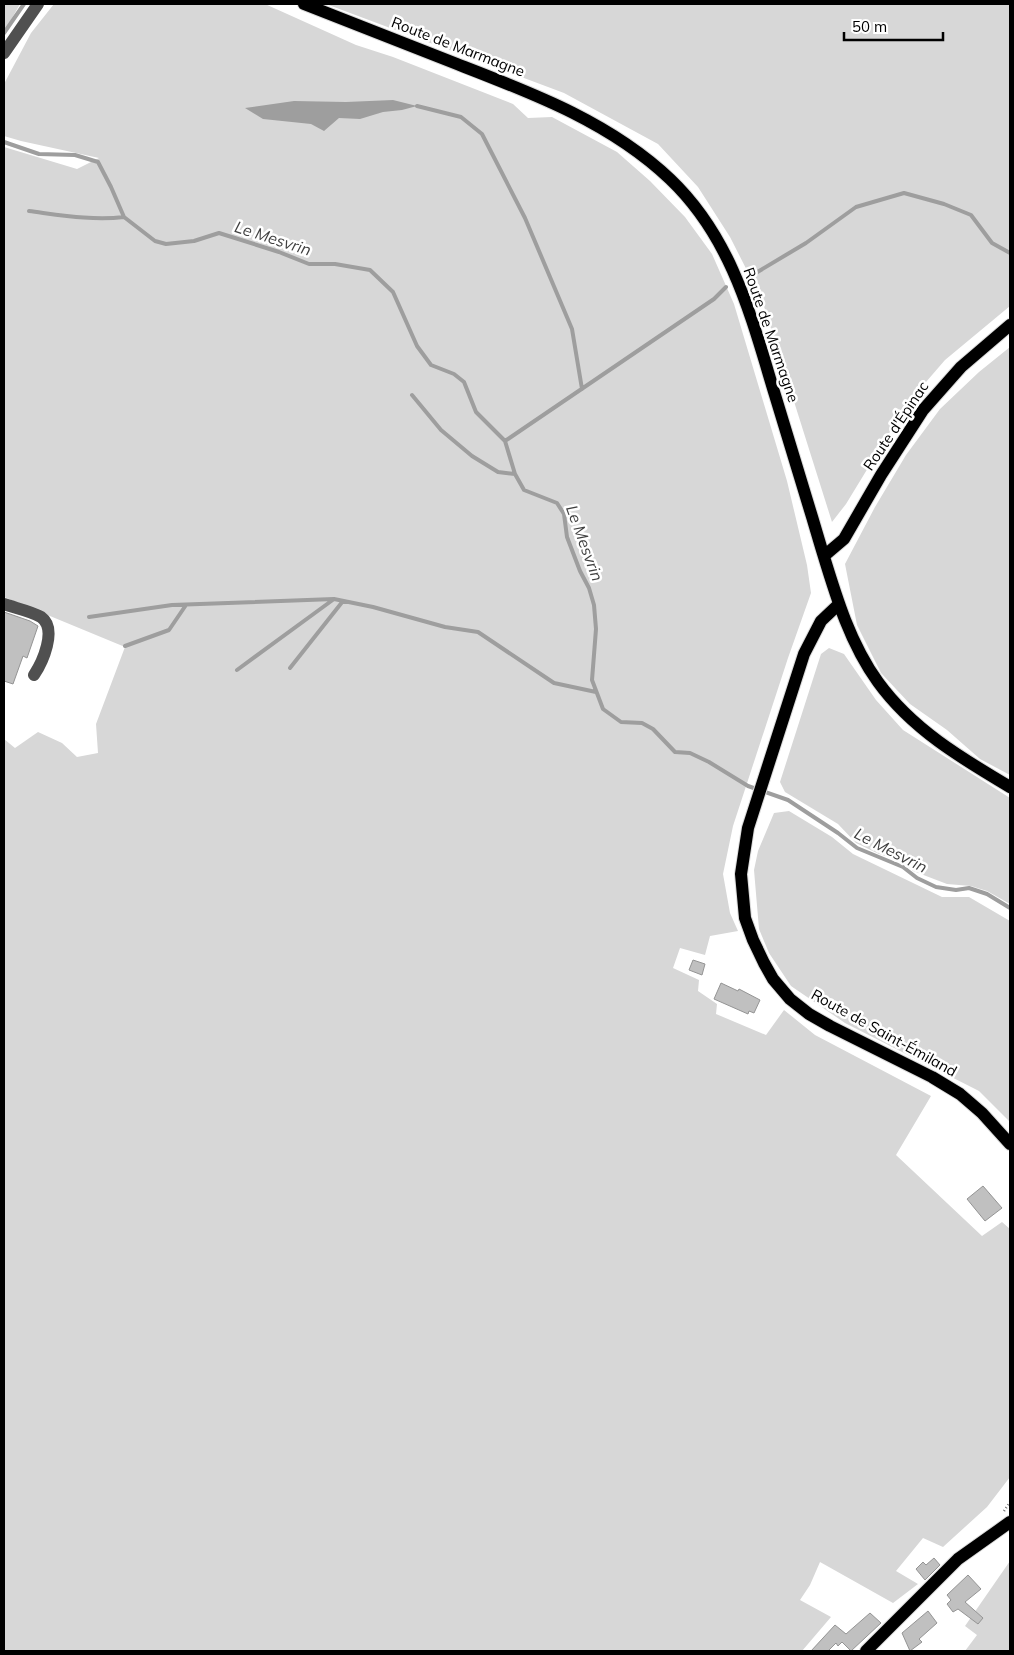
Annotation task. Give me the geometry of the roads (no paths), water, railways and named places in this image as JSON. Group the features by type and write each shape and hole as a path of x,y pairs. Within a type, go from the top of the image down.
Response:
{"main road":[{"name":"Route de Marmagne","path":"304,4 520,88 582,116 640,152 672,180 697,207 715,234 742,289 839,604 867,665 893,701 922,730 1010,786"},
{"name":"Route d'Épinac","path":"824,556 844,539 923,410 961,367 1010,325"},
{"name":"Route de Saint-Émiland","path":"839,604 821,621 804,654 748,828 741,874 745,918 753,940 773,979 790,999 809,1014 830,1026 932,1077 960,1094 982,1113 1010,1144"},
{"path":"866,1651 958,1560 1010,1522"}],"street":[{"path":"4,53 38,4"},
{"path":"4,604 41,618 48,628 46,652 34,675"}],"waterway":[{"path":"4,33 24,4"},
{"path":"417,106 461,117 482,134 525,218 572,329 582,389"},
{"name":"Le Mesvrin","path":"4,142 39,154 75,155 98,162 124,217 155,241 166,244 194,241 219,233 279,252 309,264 335,264 370,270 393,292 417,346 431,365 454,374 464,382 476,412 505,441 515,474 524,490 557,503 564,514 567,537 580,571 589,588 594,605 596,629 592,680 603,709 621,722 642,723 653,729 675,752 690,753 709,762 748,786 788,800 857,848 903,867 917,878 936,887 956,890 969,888 987,894 1010,908"},
{"path":"749,277 806,243 856,207 904,193 944,204 971,215 992,243 1010,253"},
{"path":"29,211 88,218 124,217"},
{"path":"505,441 714,299 726,287"},
{"path":"412,395 441,430 472,456 498,472 515,474"},
{"path":"89,617 172,605 334,599 373,607 445,627 478,632 554,683 596,692"},
{"path":"237,670 334,599"},
{"path":"290,668 343,601"},
{"path":"125,646 169,630 186,605"}]}
